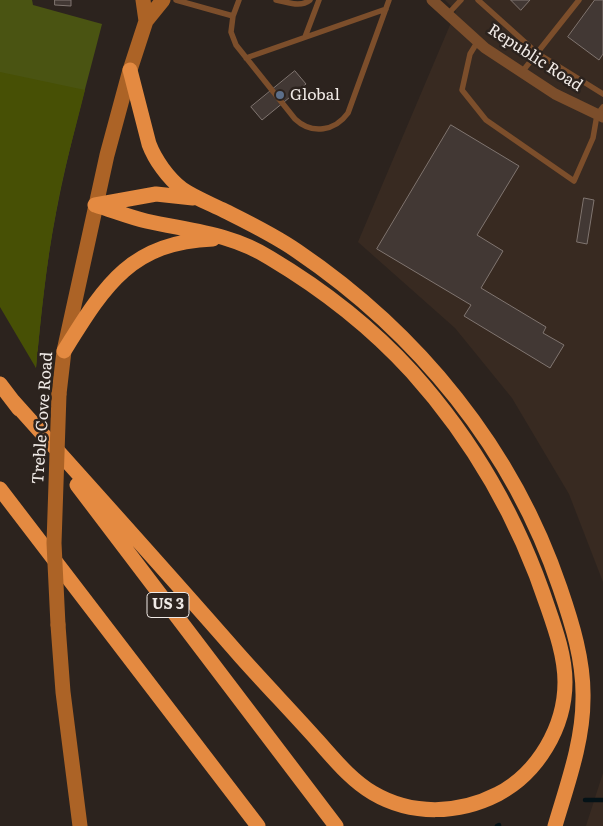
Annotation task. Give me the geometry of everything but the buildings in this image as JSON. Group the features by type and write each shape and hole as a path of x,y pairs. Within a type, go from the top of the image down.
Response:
{"highway":[{"path":"130,70 146,136 154,155 168,175 179,186 200,199 249,223 296,250 347,288 388,323 453,392 510,476 532,518 554,571 567,608 580,660 583,686 582,712 574,760 555,826"},
{"path":"95,205 156,194 200,199"},
{"path":"13,401 264,682 337,762 364,787 398,804 428,810 463,807 478,803 515,784 542,755 556,728 564,693 564,673 558,638 527,550 500,494 458,428 411,371 371,331 338,304 268,257 230,238 142,220 95,205"},
{"path":"64,351 100,295 114,279 135,261 172,244 230,238"},
{"name":"US 3","path":"0,384 336,826"},
{"path":"0,489 258,826"},
{"path":"240,803 252,826"}],"main road":[{"name":"Treble Cove Road","path":"143,0 146,21"},
{"name":"Treble Cove Road","path":"80,826 64,701 58,626 54,543 59,394 64,351 95,205 130,70 146,21 163,0"}],"street":[{"name":"Republic Road","path":"432,0 478,41 522,72 556,94 601,113"}],"lane":[{"path":"176,0 233,16"},
{"path":"199,7 202,0"},
{"path":"239,0 231,28 233,39 297,121 310,128 319,129 330,127 343,120 350,110 390,0"},
{"path":"276,0 299,4 310,0"},
{"path":"306,37 319,0"},
{"path":"448,14 461,0"},
{"path":"478,0 537,53 603,94"},
{"path":"522,72 579,0"},
{"path":"246,58 386,9"},
{"path":"478,41 470,54 462,90 486,120 574,181 593,138 601,113"}],"shaded area":[{"path":"445,0 603,0 603,582 569,494 512,398 455,328 358,242 456,11"},
{"path":"603,773 603,826 586,826"}],"green space":[{"path":"0,0 32,0 33,5 102,24 72,142 52,232 36,368 0,268"},
{"path":"0,72 85,90 62,181 52,232 36,368 0,307"}],"waterway":[{"path":"585,800 603,800"}],"place":[{"name":"Global","path":"280,95"}]}
